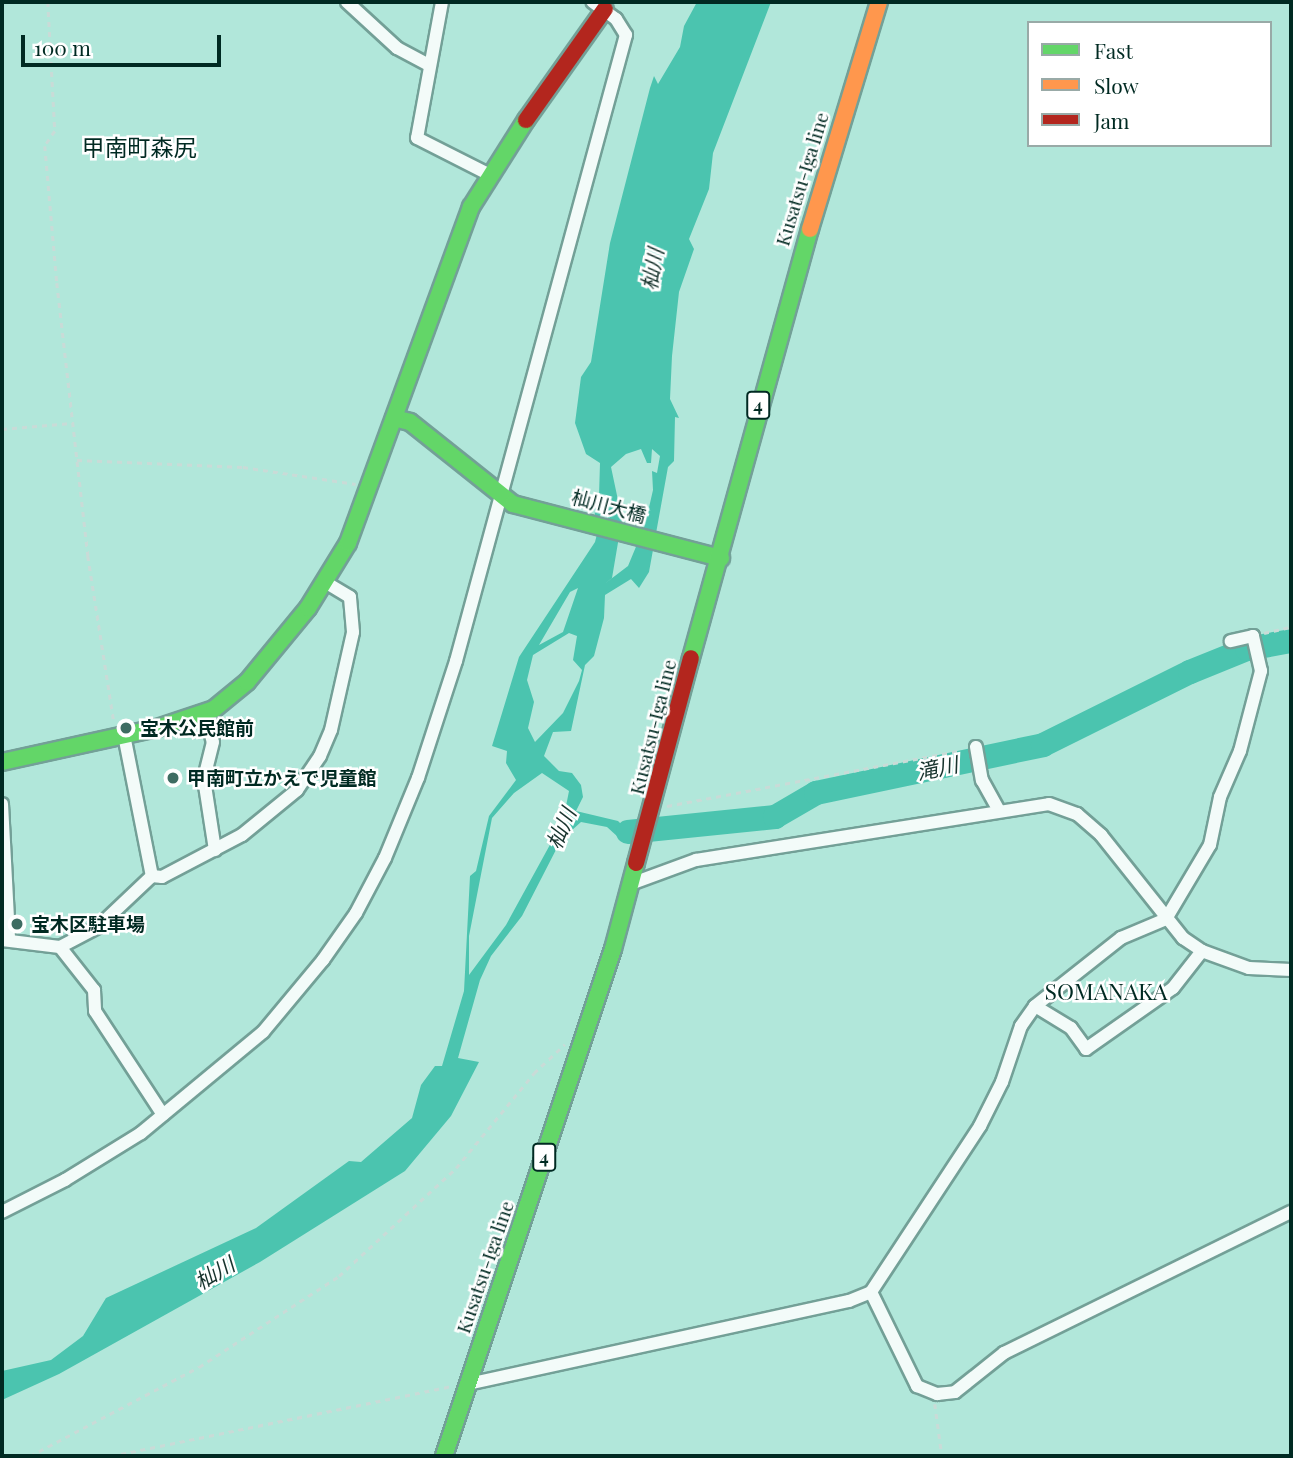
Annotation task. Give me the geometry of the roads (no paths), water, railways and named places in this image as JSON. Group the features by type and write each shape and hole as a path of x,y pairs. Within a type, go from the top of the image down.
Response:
{"main road":[{"name":"Kusatsu-Iga line","path":"444,1456 641,858 721,558 771,356 880,2"},
{"path":"2,762 119,736 205,713 247,682 327,583 370,486 471,207 488,174 602,4"},
{"path":"394,418 411,422 507,501"},
{"name":"杣川大橋","path":"507,501 721,558"}],"street":[{"path":"347,2 397,48 427,64"},
{"path":"442,2 427,64 417,138 488,174"},
{"path":"2,1212 65,1181 163,1115 280,1014 323,960 373,883 400,824 438,721 507,501 626,35 602,4"},
{"path":"2,804 6,940 60,947 98,927 152,876 162,877 256,826 284,803 324,748 340,696 354,606 350,597 327,583"},
{"path":"468,1384 849,1301 871,1292 980,1126 1002,1082 1021,1026 1035,1006 1121,937 1167,919 1210,845 1220,797 1240,751 1261,665 1254,638 1231,641"},
{"path":"205,713 213,742 204,779 215,850"},
{"path":"119,736 152,876"},
{"path":"976,750 982,780 998,809"},
{"path":"633,883 685,862 998,809 1049,804 1077,814 1121,858 1167,919 1202,951 1249,968 1291,970"},
{"path":"60,947 94,990 95,1011 163,1115"},
{"path":"1035,1006 1071,1028 1086,1049 1173,988 1202,951"},
{"path":"871,1292 917,1386 937,1394 955,1392 1004,1353 1291,1212"}],"water":[{"name":"杣川","path":"697,2 771,2 713,153 709,189 689,239 694,249 679,292 672,356 670,399 679,418 675,417 674,461 668,467 649,572 639,588 631,579 605,595 604,618 594,656 585,665 571,731 553,732 544,756 559,771 572,773 581,785 583,797 576,811 618,821 626,829 664,823 655,832 618,837 607,827 581,822 561,840 522,916 491,956 480,980 458,1058 479,1062 451,1116 405,1171 260,1262 59,1374 2,1400 2,1371 51,1360 83,1336 106,1298 256,1228 349,1161 361,1162 412,1118 421,1085 435,1066 442,1066 464,991 470,876 476,871 489,816 516,780 506,763 507,751 492,746 519,657 595,542 598,530 592,499 599,496 600,463 586,454 575,423 581,377 591,362 610,243 650,88 654,76 658,84 680,47 684,26","holes":["641,449 647,463 651,463 652,449 660,456 657,473 652,471 653,490 645,525 628,566 603,585 612,578 622,519 611,467 626,454","578,588 563,632 539,645 570,592","569,633 577,636 573,660 582,670 563,713 535,742 528,728 534,702 527,680 533,655","542,773 569,791 563,821 506,925 469,975 469,936 492,818 514,793"]}],"waterway":[{"name":"滝川","path":"628,832 775,817 816,793 1043,745 1190,672 1247,649 1291,641"}],"place":[{"name":"宝木公民館前","path":"126,728"},
{"name":"甲南町立かえで児童館","path":"173,778"},
{"name":"宝木区駐車場","path":"17,924"}],"district":[{"name":"甲南町森尻","path":"139,147"},
{"name":"SOMANAKA","path":"1106,991"}]}
